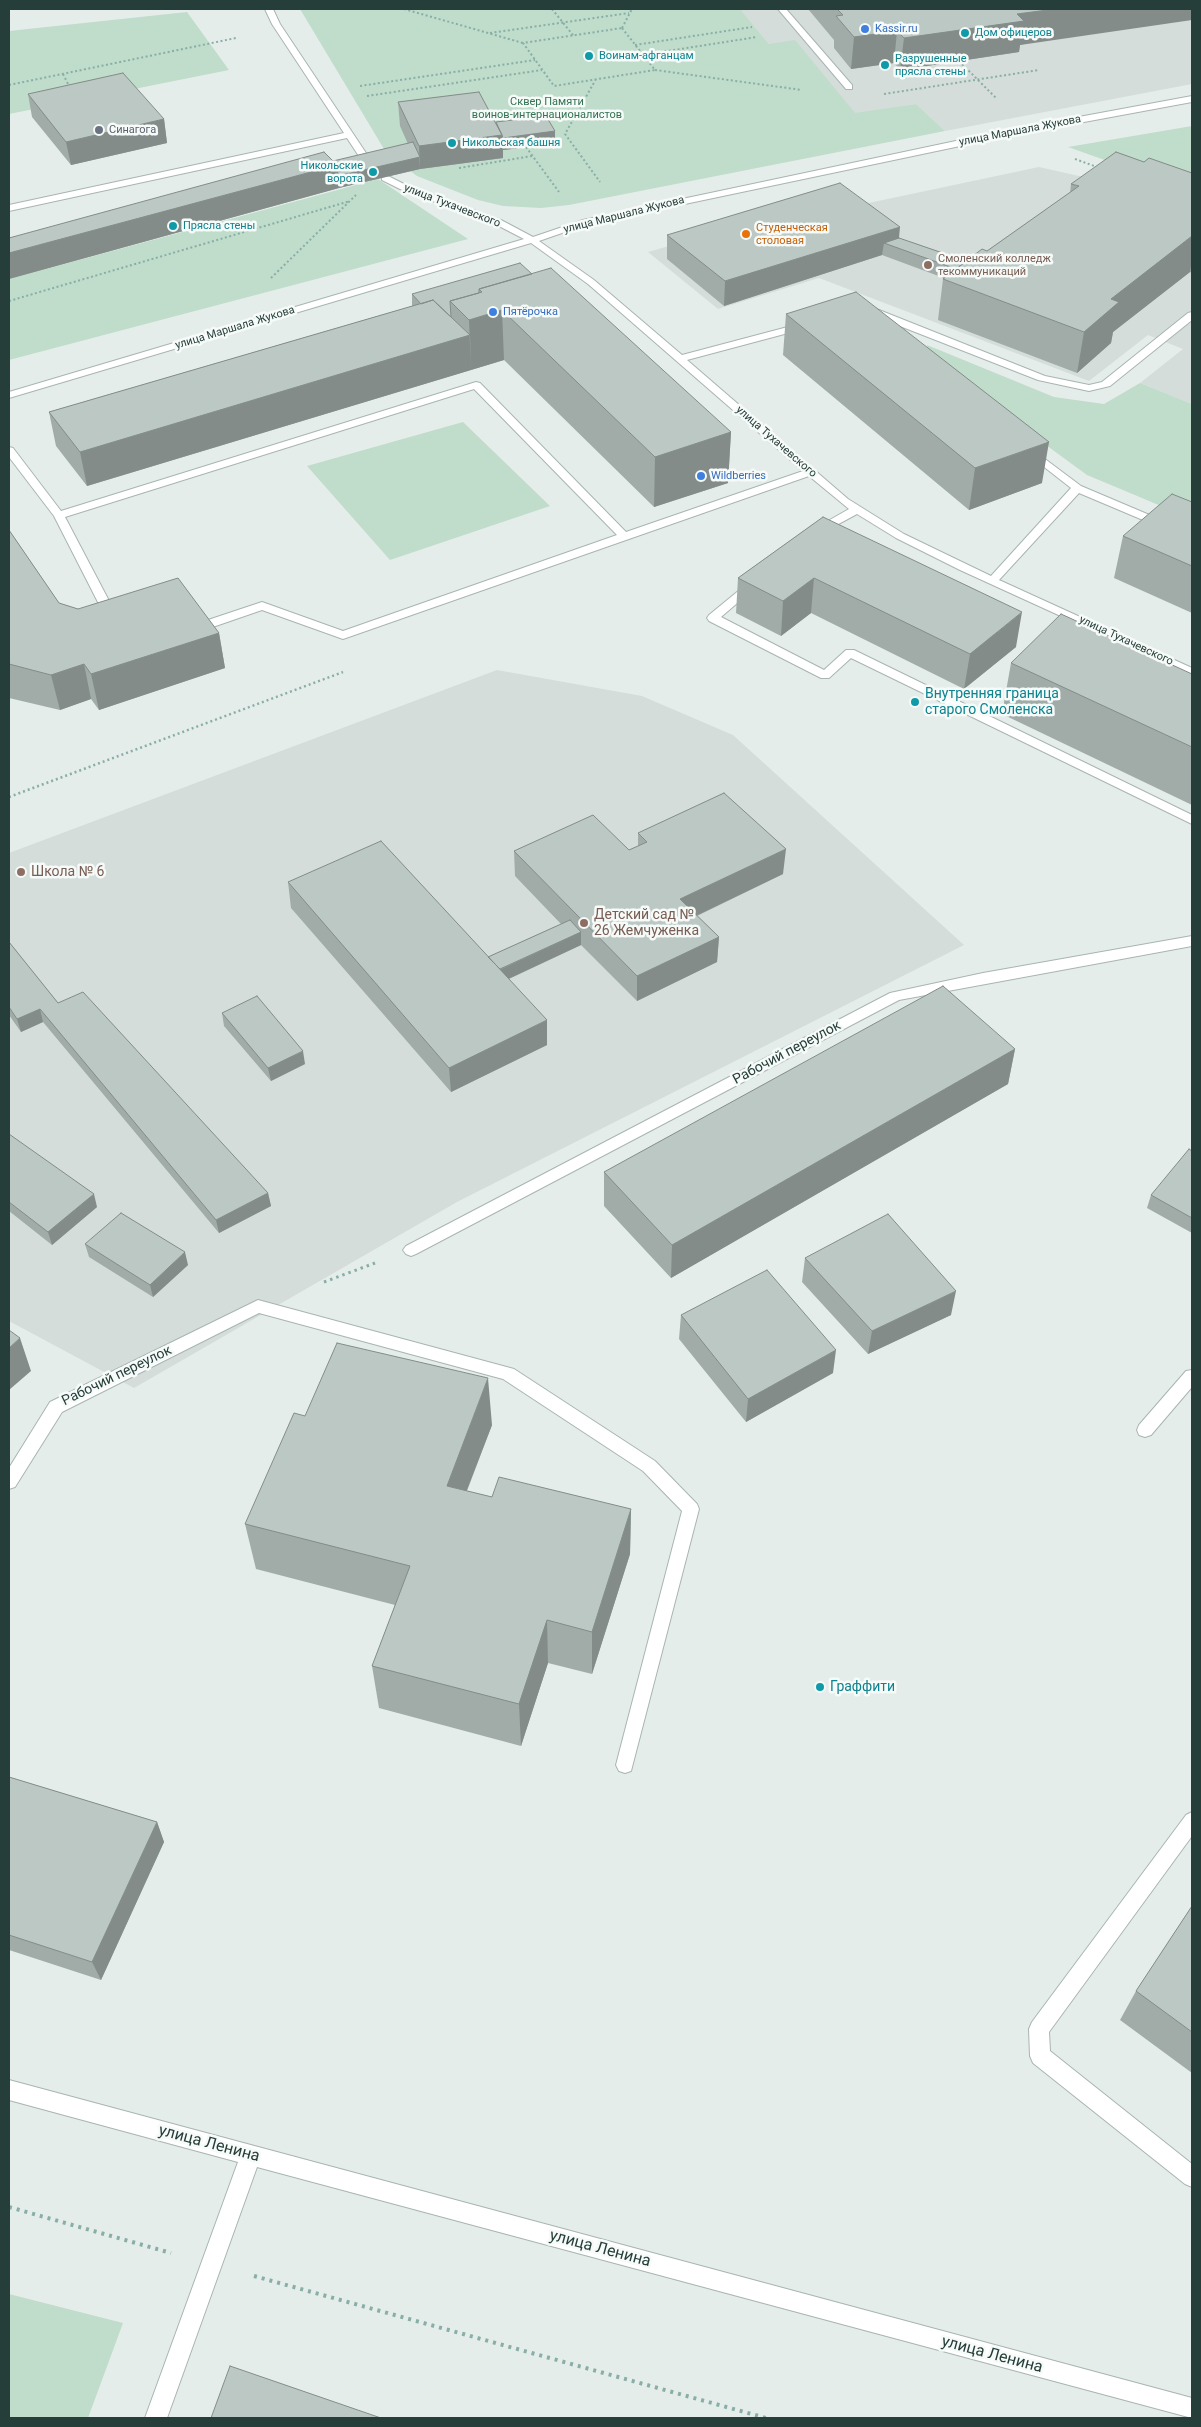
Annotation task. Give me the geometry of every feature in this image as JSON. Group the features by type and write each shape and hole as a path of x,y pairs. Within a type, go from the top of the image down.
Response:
{"street":[{"path":"269,9 276,24 369,166"},
{"path":"782,9 849,87"},
{"name":"улица Маршала Жукова","path":"9,395 532,240 583,223 1003,134 1192,99"},
{"path":"9,208 348,135"},
{"name":"улица Тухачевского","path":"385,178 403,187 498,222 532,240 591,282 811,472 857,509 900,536 1192,672"},
{"path":"856,314 874,311 1042,378 1090,388 1106,384 1192,315"},
{"path":"680,359 818,322"},
{"path":"59,515 476,385 624,536"},
{"path":"1022,445 1077,488 1192,537"},
{"path":"9,450 59,515 111,616"},
{"path":"200,627 262,606 343,634 811,472"},
{"path":"993,580 1077,488"},
{"path":"804,542 819,530 857,509"},
{"path":"758,580 713,618 825,675 850,653 1192,820"},
{"name":"Рабочий переулок","path":"410,1250 895,996 983,978 1192,941"},
{"path":"258,1306 508,1374 649,1466 691,1509 625,1765"},
{"name":"Рабочий переулок","path":"9,1482 56,1407 258,1306"},
{"path":"1145,1430 1192,1376"},
{"path":"1192,1821 1039,2029 1040,2056 1192,2177"},
{"name":"улица Ленина","path":"9,2090 1192,2409"},
{"path":"156,2418 213,2265 251,2155"}],"path":[{"path":"404,9 523,43 622,28"},
{"path":"552,9 573,35"},
{"path":"622,28 632,9"},
{"path":"490,33 629,13"},
{"path":"635,45 755,27"},
{"path":"622,28 655,70"},
{"path":"642,54 762,36"},
{"path":"9,85 236,38"},
{"path":"523,43 554,86 655,70 814,91 849,87"},
{"path":"355,86 535,60"},
{"path":"959,61 997,100"},
{"path":"362,97 542,70"},
{"path":"904,92 1038,70"},
{"path":"63,74 73,94"},
{"path":"596,80 565,134 600,182"},
{"path":"526,147 562,195"},
{"path":"454,169 532,156"},
{"path":"1074,159 1101,168"},
{"path":"264,285 362,189"},
{"path":"9,301 350,201"},
{"path":"258,1306 410,1250"},
{"path":"9,2208 766,2418"}],"shaded area":[{"path":"740,9 1192,9 1192,84 945,131 916,104 855,114 769,44"},
{"name":"Смоленский колледж текоммуникаций","path":"1039,167 1097,180 1192,214 1192,404 1140,383 1183,349 1148,335 1089,381 819,278 718,309 648,252 834,199 845,208"},
{"name":"Детский сад № 26 Жемчуженка","path":"497,670 642,696 733,735 964,945 457,1202 134,1388 9,1321 9,853"}],"green space":[{"name":"Cквер Памяти воинов-интернационалистов","path":"300,9 740,9 769,44 795,40 855,113 916,104 945,131 569,205 541,208 503,206 478,200 417,176 387,154"},
{"path":"187,12 229,70 9,114 9,31"},
{"path":"1192,126 1192,191 1068,147"},
{"path":"378,179 468,239 9,360 9,279"},
{"path":"927,345 1054,397 1104,404 1140,383 1192,404 1192,519 1087,475 931,361"},
{"path":"463,422 550,506 390,560 307,466"},
{"path":"9,2294 123,2323 88,2418 9,2418"}],"building":[{"path":"837,9 1055,9 1017,14 1024,21 904,38 897,31 854,37 836,16 843,15"},
{"path":"123,73 164,119 66,142 28,94"},
{"path":"479,92 502,135 419,146 398,102"},
{"path":"546,116 555,131 503,138 496,122"},
{"path":"413,142 420,157 338,176 337,165 333,161"},
{"path":"324,152 337,165 9,253 9,238"},
{"path":"1116,152 1144,162 1149,158 1192,173 1192,236 1111,299 1119,302 1084,332 943,279 982,249 987,251 1079,186 1071,184"},
{"path":"840,183 900,227 725,281 667,235"},
{"path":"899,238 966,261 956,269 884,243"},
{"path":"520,263 532,274 479,289 479,293 450,301 451,317 433,300 421,304 412,294"},
{"path":"551,268 731,432 655,457 502,310 469,320 450,301 482,292 479,289"},
{"path":"856,292 1049,442 975,468 786,314"},
{"path":"433,300 470,335 80,452 49,412"},
{"path":"1172,494 1192,502 1192,566 1123,536"},
{"path":"823,517 1022,612 970,654 814,578 783,601 738,578"},
{"path":"9,530 59,603 78,609 178,578 219,633 91,674 84,664 51,675 9,664"},
{"path":"1061,614 1192,674 1192,747 1011,663"},
{"path":"724,793 786,849 680,899 719,937 637,976 514,851 593,815 629,850 647,842 638,833"},
{"path":"381,841 547,1020 449,1068 288,882"},
{"path":"570,920 581,932 500,969 488,957"},
{"path":"9,942 58,1003 83,992 268,1193 216,1220 40,1009 17,1019 9,1007"},
{"path":"943,986 1015,1049 672,1245 604,1172"},
{"path":"257,996 303,1051 268,1068 222,1013"},
{"path":"9,1134 94,1194 48,1232 9,1202"},
{"path":"1189,1149 1192,1151 1192,1218 1151,1195"},
{"path":"121,1213 185,1252 150,1285 85,1244"},
{"path":"888,1214 956,1291 872,1331 805,1258"},
{"path":"767,1270 836,1350 748,1399 681,1315"},
{"path":"9,1330 20,1338 9,1348"},
{"path":"337,1343 488,1378 447,1486 492,1497 499,1477 631,1509 592,1632 547,1620 519,1704 372,1666 410,1566 245,1524 294,1413 305,1416"},
{"path":"9,1777 157,1822 92,1962 9,1935"},
{"path":"1192,1906 1192,2032 1136,1991"},
{"path":"230,2366 381,2418 211,2418"}],"place":[{"name":"Kassir.ru","path":"865,29"},
{"name":"Дом офицеров","path":"965,33"},
{"name":"Воинам-афганцам","path":"589,56"},
{"name":"Разрушенные прясла стены","path":"885,65"},
{"name":"Синагога","path":"99,130"},
{"name":"Никольская башня","path":"452,143"},
{"name":"Никольские ворота","path":"373,172"},
{"name":"Прясла стены","path":"173,226"},
{"name":"Студенческая столовая","path":"746,234"},
{"name":"Смоленский колледж текоммуникаций","path":"928,265"},
{"name":"Пятёрочка","path":"493,312"},
{"name":"Wildberries","path":"701,476"},
{"name":"Внутренняя граница старого Смоленска","path":"915,702"},
{"name":"Школа № 6","path":"21,872"},
{"name":"Детский сад № 26 Жемчуженка","path":"584,923"},
{"name":"Граффити","path":"820,1687"}]}
